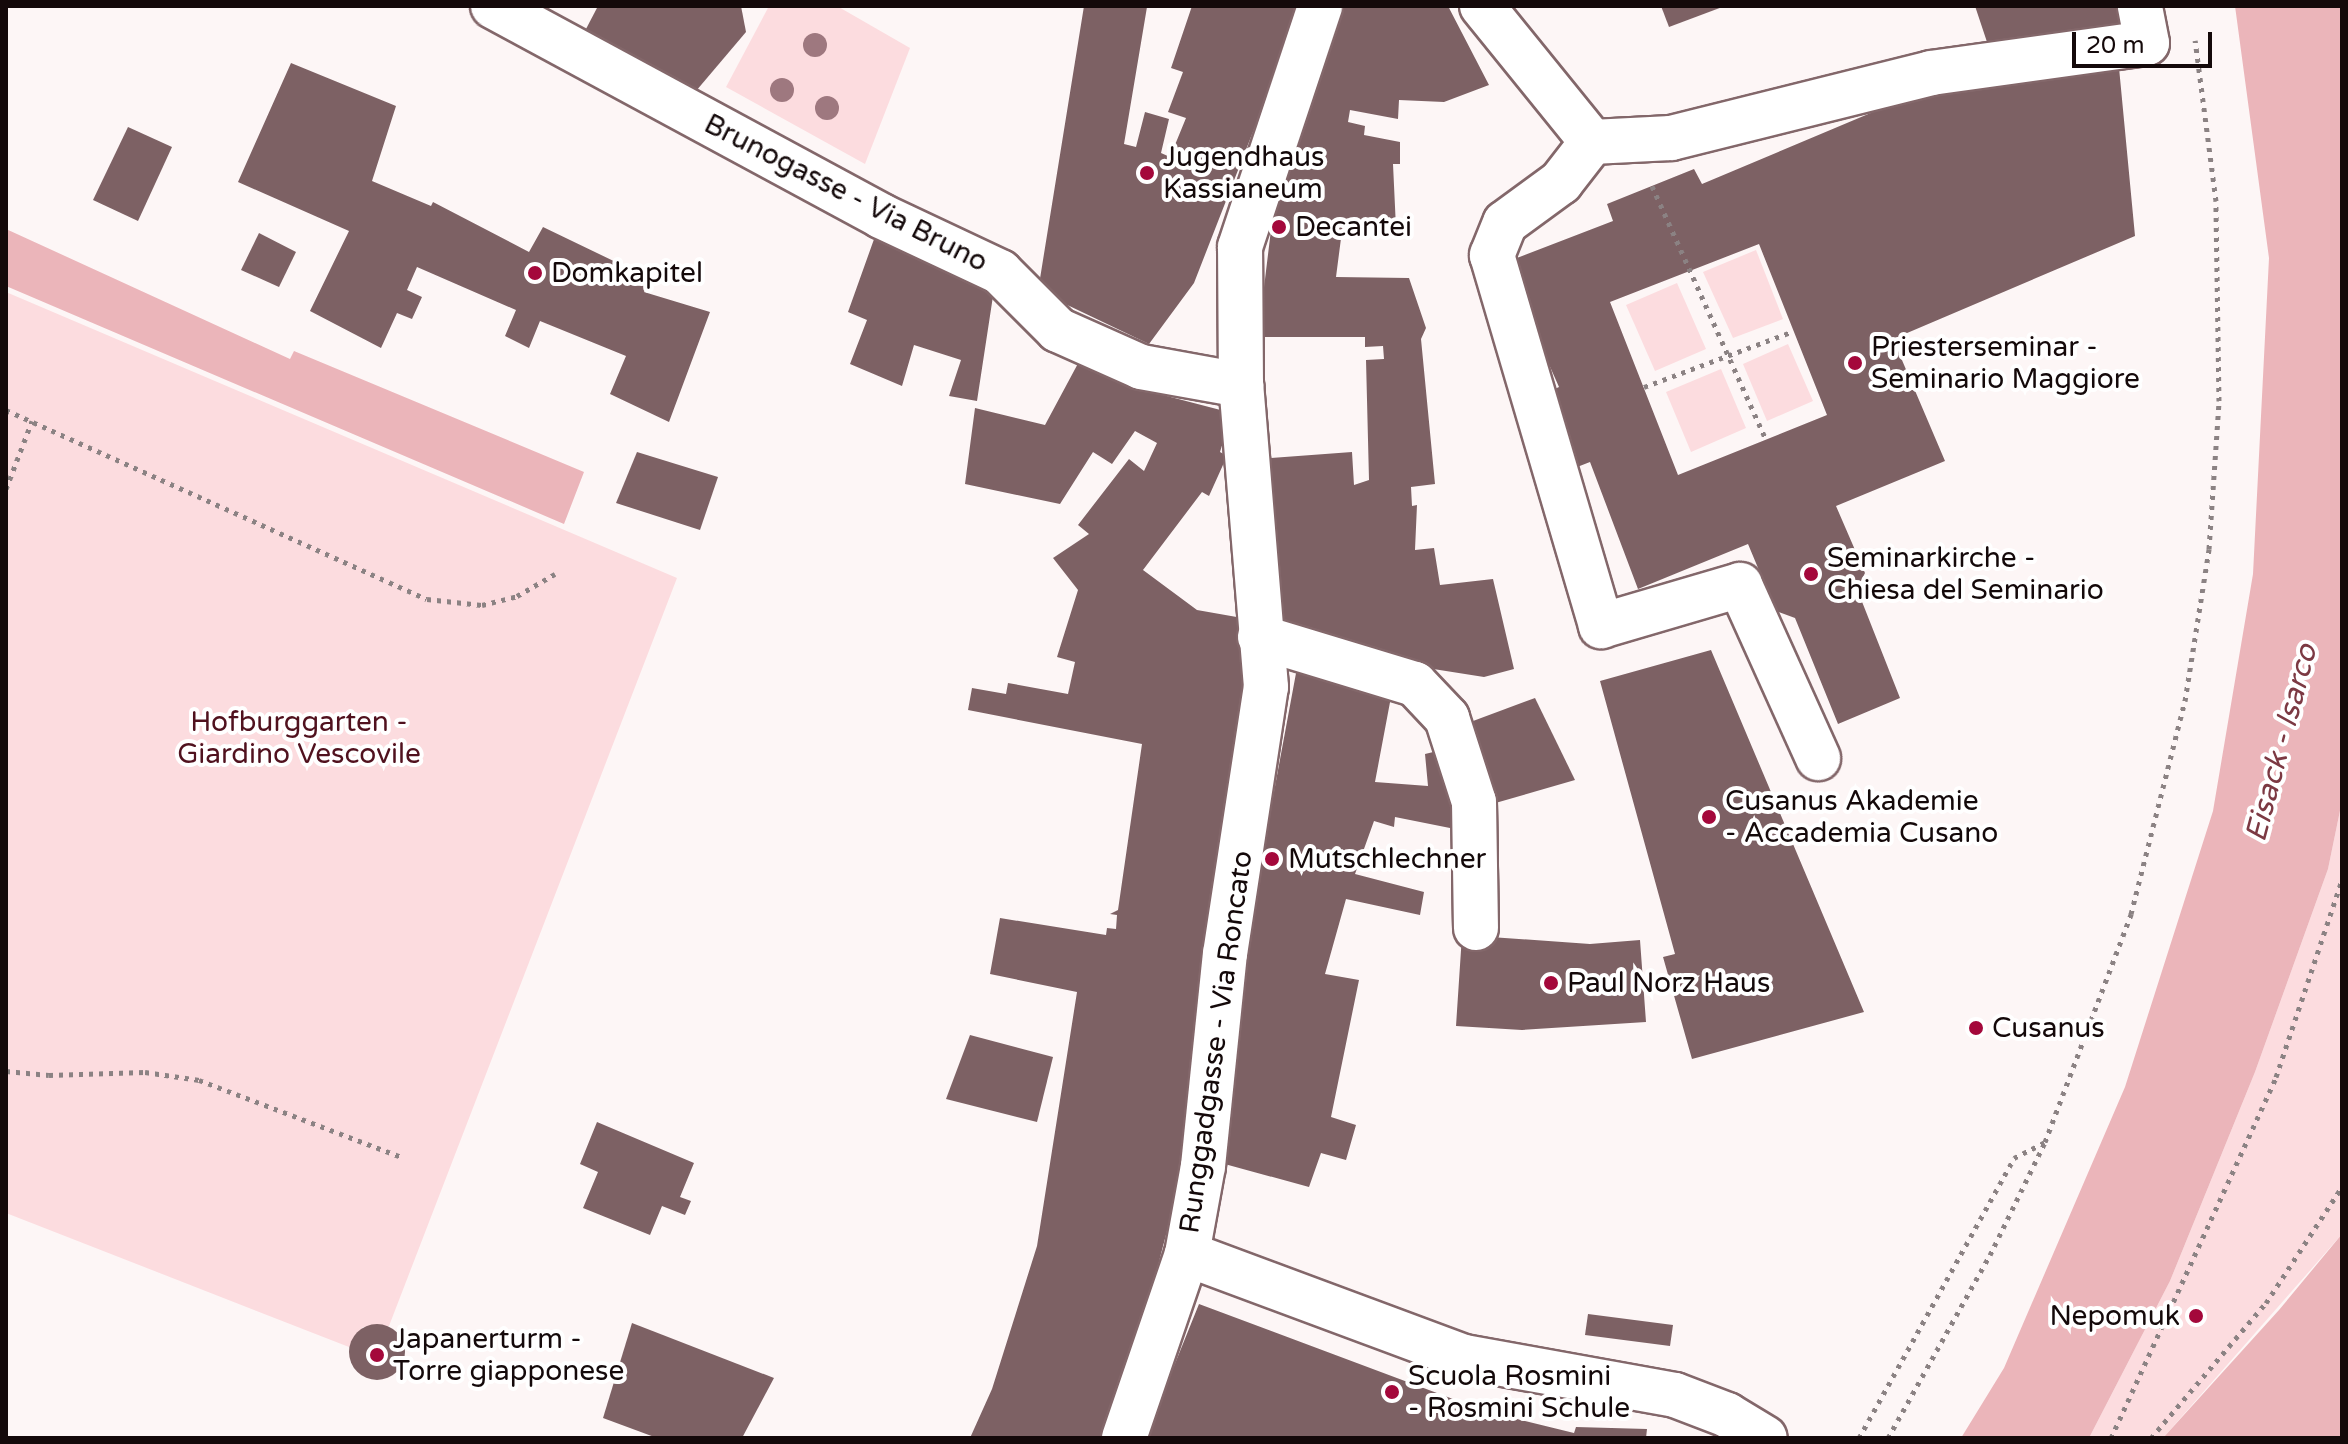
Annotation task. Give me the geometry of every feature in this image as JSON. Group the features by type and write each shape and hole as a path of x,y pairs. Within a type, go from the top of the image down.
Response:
{"street":[{"name":"Brunogasse - Via Bruno","path":"493,6 881,216 1000,272 1058,330 1141,367 1241,385"},
{"name":"Runggadgasse - Via Roncato","path":"1124,1438 1187,1254 1203,1166 1225,954 1266,687 1241,385 1240,247 1320,6"},
{"path":"1482,6 1592,142"},
{"path":"1818,758 1740,585 1601,626 1492,255 1505,223 1561,182 1592,142 1671,138 1931,73 2143,25"},
{"path":"1260,637 1415,684 1447,718 1474,802 1476,928"},
{"path":"1187,1254 1464,1357 1675,1395 1727,1415 1765,1438"}],"path":[{"path":"1888,1438 1990,1255 2045,1142 2131,914 2185,701 2209,549 2219,401 2216,201 2193,27"},
{"path":"1652,186 1766,440"},
{"path":"1644,387 1794,331"},
{"path":"6,410 427,599 482,605 517,596 555,574"},
{"path":"6,489 32,421"},
{"path":"2111,1438 2276,1077 2342,880"},
{"path":"6,1071 49,1075 145,1072 199,1080 402,1157"},
{"path":"1859,1438 2014,1158 2045,1142"},
{"path":"2151,1438 2266,1303 2342,1187"}],"green space":[{"path":"769,6 837,6 910,48 865,164 726,87"},
{"path":"1756,250 1783,319 1733,338 1703,272"},
{"path":"1677,283 1706,349 1655,371 1626,305"},
{"name":"Hofburggarten - Giardino Vescovile","path":"6,292 677,578 389,1326 363,1327 349,1347 6,1213"},
{"path":"1788,344 1813,401 1767,421 1743,364"},
{"path":"1721,369 1746,428 1691,452 1666,392"},
{"path":"2342,801 2342,1234 2163,1438 2089,1438 2170,1281 2255,1072 2328,869"}],"water":[{"name":"Eisack - Isarco","path":"2235,6 2342,6 2342,801 2328,869 2255,1072 2170,1281 2089,1438 1961,1438 2004,1368 2125,1087 2213,811 2253,574 2269,258"},
{"path":"6,229 290,359 294,351 584,472 564,524 6,286"},
{"path":"2342,1234 2342,1438 2163,1438 2279,1310"}],"building":[{"path":"598,6 741,6 746,32 696,91 586,29"},
{"name":"Jugendhaus Kassianeum","path":"1084,6 1147,7 1124,144 1136,147 1145,112 1169,119 1161,153 1170,157 1186,118 1168,112 1183,72 1171,68 1192,6 1302,6 1194,283 1149,344 1038,291"},
{"path":"1338,6 1448,6 1489,85 1444,102 1399,100 1398,119 1350,110 1348,122 1365,126 1364,135 1400,142 1400,164 1393,164 1396,228 1343,223 1336,277 1409,278 1426,328 1421,339 1435,484 1411,487 1412,506 1417,505 1415,550 1434,548 1440,585 1493,579 1514,669 1484,677 1427,668 1276,625 1271,458 1352,452 1354,485 1369,480 1366,360 1384,359 1383,346 1365,347 1365,337 1258,337 1274,205"},
{"path":"1661,6 1725,6 1669,27"},
{"path":"1975,6 2120,6 2128,39 1992,57"},
{"path":"2118,57 2135,236 1893,339 1945,461 1836,506 1865,573 1857,589 1900,698 1838,724 1795,618 1776,611 1748,544 1638,589 1590,462 1572,469 1542,395 1559,387 1504,263 1613,221 1607,204 1694,169 1702,184 1942,83","holes":["1759,244 1827,415 1678,475 1610,302"]},
{"path":"291,63 396,106 372,181 431,206 433,202 529,252 543,227 651,279 644,292 710,312 669,422 610,394 626,356 540,321 529,348 505,336 516,310 417,267 407,290 422,297 412,319 397,313 381,348 310,311 349,231 238,182"},
{"path":"128,127 172,147 138,221 93,200"},
{"path":"878,228 995,283 977,401 949,396 961,360 914,345 902,386 850,364 867,320 848,312"},
{"path":"259,233 296,252 279,287 241,270"},
{"path":"1082,356 1154,381 1163,395 1232,413 1220,452 1227,456 1209,496 1202,492 1143,570 1197,610 1248,619 1245,695 1177,1193 1141,1330 1102,1438 970,1438 992,1389 1037,1246 1077,992 990,974 1000,918 1106,935 1107,928 1116,929 1117,915 1110,914 1118,910 1142,744 968,710 972,688 1006,694 1008,683 1068,694 1075,662 1057,657 1078,590 1053,558 1089,534 1078,525 1129,459 1144,471 1157,443 1135,431 1112,464 1093,452 1060,504 965,484 975,408 1045,425"},
{"path":"637,452 718,477 700,530 616,503"},
{"name":"Cusanus Akademie - Accademia Cusano","path":"1711,650 1864,1012 1692,1059 1663,957 1675,954 1600,681"},
{"path":"1299,657 1394,681 1375,782 1428,786 1425,754 1450,748 1465,831 1395,817 1394,827 1374,821 1355,874 1424,892 1420,915 1346,899 1325,974 1359,980 1331,1117 1356,1125 1346,1160 1321,1153 1309,1187 1221,1163 1235,1002"},
{"path":"1535,698 1575,780 1485,806 1465,724"},
{"name":"Paul Norz Haus","path":"1462,935 1590,944 1640,940 1646,1022 1522,1030 1456,1026"},
{"path":"970,1035 1053,1057 1037,1122 946,1099"},
{"path":"597,1122 694,1163 680,1197 691,1201 685,1215 662,1206 650,1235 583,1208 598,1172 580,1164"},
{"path":"1199,1304 1485,1411 1574,1433 1576,1427 1647,1429 1646,1438 1145,1438"},
{"path":"1588,1314 1673,1325 1670,1346 1585,1335"},
{"path":"632,1323 774,1378 742,1438 657,1438 603,1418"},
{"name":"Japanerturm - Torre giapponese","path":"377,1324 397,1332 405,1352 397,1372 377,1380 357,1372 349,1352 357,1332"}],"place":[{"name":"Jugendhaus Kassianeum","path":"1147,173"},
{"name":"Decantei","path":"1279,227"},
{"name":"Domkapitel","path":"535,273"},
{"name":"Priesterseminar - Seminario Maggiore","path":"1855,363"},
{"name":"Seminarkirche - Chiesa del Seminario","path":"1811,574"},
{"name":"Cusanus Akademie - Accademia Cusano","path":"1709,817"},
{"name":"Mutschlechner","path":"1272,859"},
{"name":"Paul Norz Haus","path":"1551,983"},
{"name":"Cusanus","path":"1976,1028"},
{"name":"Nepomuk","path":"2196,1316"},
{"name":"Japanerturm - Torre giapponese","path":"377,1355"},
{"name":"Scuola Rosmini - Rosmini Schule","path":"1392,1392"}]}
